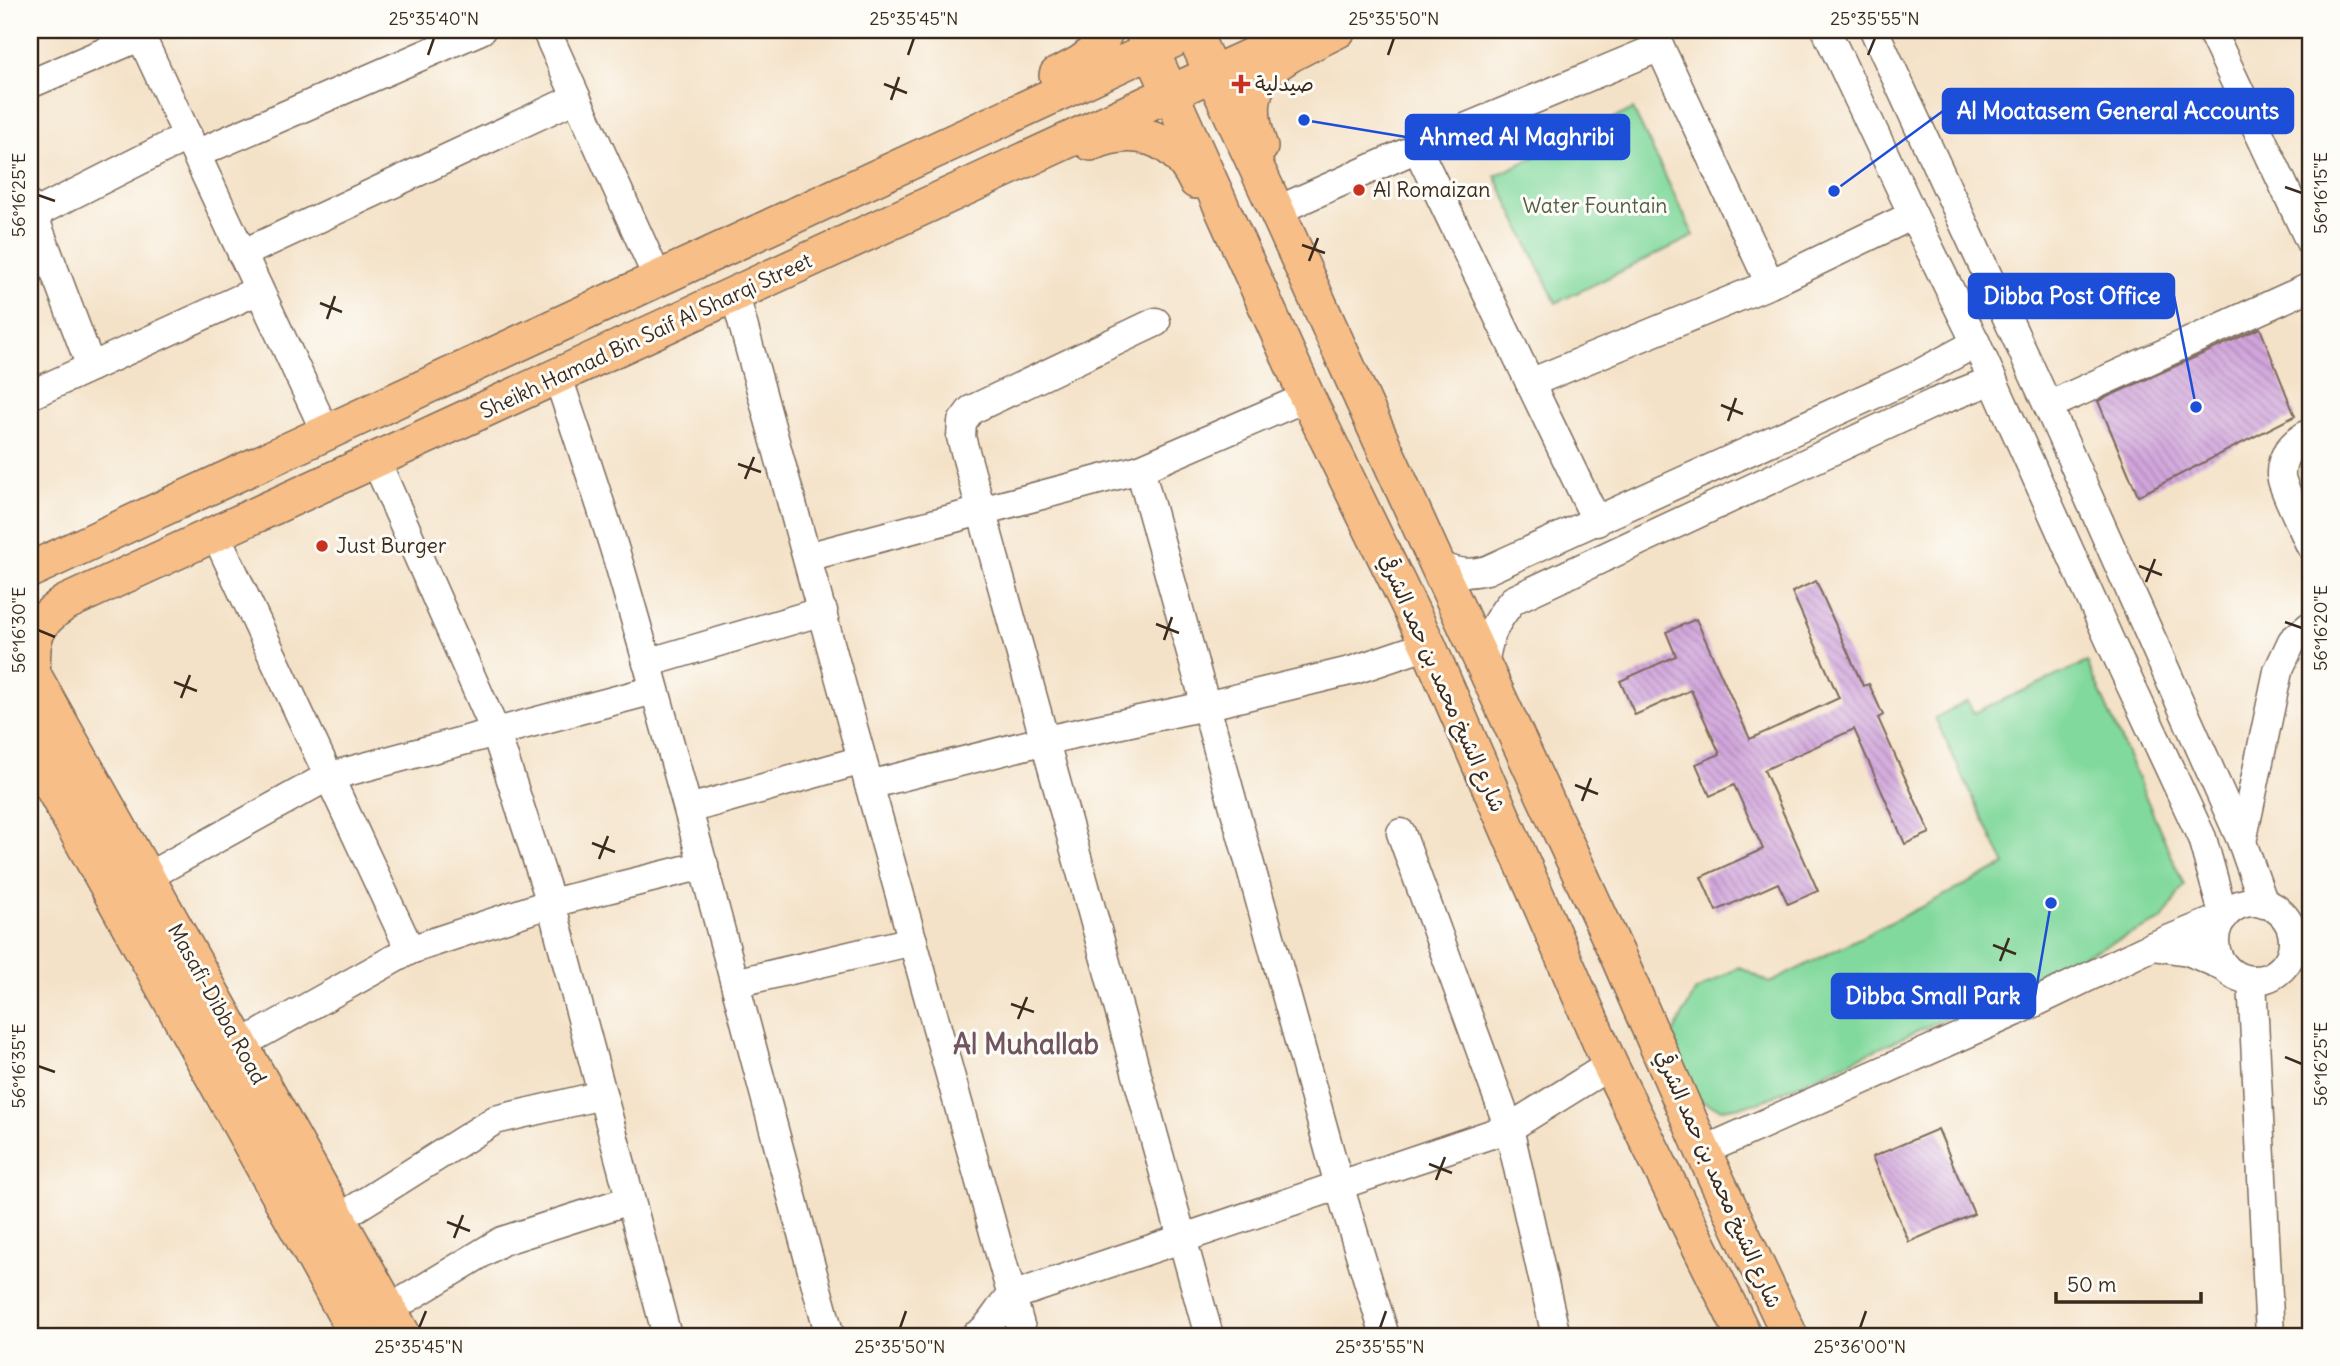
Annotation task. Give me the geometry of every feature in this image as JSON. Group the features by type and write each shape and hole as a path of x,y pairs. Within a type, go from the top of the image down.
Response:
{"highway":[{"name":"Masafi-Dibba Road","path":"32,675 395,1323"},
{"name":"Masafi-Dibba Road","path":"30,744 359,1336"}],"main road":[{"path":"955,141 975,120 1011,97 1084,62 1096,50 1106,30"},
{"path":"34,566 167,507 955,141 1146,40 1193,30"},
{"name":"شارع الشيخ محمد بن حمد الشرقي","path":"1193,30 1617,954 1703,1151 1790,1336"},
{"name":"Sheikh Hamad Bin Saif Al Sharqi Street","path":"32,675 32,644 40,626 50,613 65,603 1307,30"},
{"path":"1301,262 1294,228 1259,145 1252,120 1256,90 1265,73 1278,60 1338,30"},
{"name":"شارع الشيخ محمد بن حمد الشرقي","path":"1146,40 1307,397 1428,645 1610,1065 1744,1336"},
{"path":"983,180 1037,167 1107,136 1128,133 1145,136 1166,145 1180,156 1194,177 1227,252 1254,278"},
{"path":"167,507 151,524 151,537 157,549 167,557"}],"street":[{"path":"91,367 31,212 481,30"},
{"path":"546,30 658,279"},
{"path":"1826,30 1976,343 2104,629 2202,838 2224,917 2217,929 2215,943 2218,956 2225,967"},
{"path":"1874,30 2048,406 2269,906 2290,925 2292,947 2298,959 2273,975 2252,980 2242,978 2225,967 2188,951 2153,946"},
{"path":"2211,30 2310,242"},
{"path":"30,84 140,33 326,433"},
{"path":"1285,207 1656,38 1770,284"},
{"path":"242,254 576,98"},
{"path":"1417,148 1597,522"},
{"path":"1530,383 1770,284 1913,215"},
{"path":"2048,406 2310,287"},
{"path":"30,395 259,290"},
{"path":"735,295 1023,1336"},
{"path":"1156,322 971,410 962,422 961,438 1209,1336"},
{"path":"1437,564 1453,572 1469,574 1487,570 1919,374 1976,343"},
{"path":"1919,374 1934,403"},
{"path":"558,377 625,585 689,808 830,1336"},
{"path":"1484,666 1488,641 1497,619 1513,600 1527,592 1934,403 1993,380"},
{"path":"807,557 1140,469 1307,397"},
{"path":"2310,433 2302,437 2284,455 2280,477 2310,545"},
{"path":"376,461 496,733 551,903 667,1336"},
{"path":"1140,469 1339,1185 1385,1336"},
{"path":"216,535 410,950"},
{"path":"1512,559 1527,592"},
{"path":"146,877 327,777 496,733 823,611"},
{"path":"2242,842 2278,671 2292,641 2310,626"},
{"path":"689,808 866,772 1046,740 1205,706 1354,670 1428,645"},
{"path":"1401,832 1508,1128 1556,1336"},
{"path":"240,1045 410,950 551,903 704,865"},
{"path":"1703,1151 2015,1012 2153,946 2224,917 2242,904 2253,902 2310,916"},
{"path":"735,982 913,941"},
{"path":"2252,980 2270,1336"},
{"path":"975,1336 988,1326 1002,1304 1012,1296 1508,1128 1610,1065"},
{"path":"338,1219 495,1120 602,1095"},
{"path":"395,1323 502,1241 630,1200"}],"green space":[{"name":"Water Fountain","path":"1633,109 1694,236 1556,303 1495,176"},
{"path":"2087,662 2184,885 2162,920 1758,1103 1722,1109 1697,1100 1681,1068 1673,1034 1695,992 1739,967 1770,983 2005,865 1935,718 1967,701 1974,713"}],"building":[{"path":"2260,328 2295,416 2138,496 2098,401"},
{"path":"1816,581 1863,686 1869,684 1883,715 1878,718 1930,833 1905,844 1854,729 1764,770 1818,891 1788,904 1778,883 1716,911 1701,877 1763,849 1734,785 1710,796 1696,764 1720,754 1691,690 1635,715 1620,681 1676,656 1666,632 1696,619 1750,739 1839,698 1792,592"},
{"path":"1938,1129 1974,1214 1909,1242 1872,1157"}],"place":[{"name":"صيدلية","path":"1241,84"},
{"name":"Ahmed Al Maghribi","path":"1304,120"},
{"name":"Al Romaizan","path":"1359,190"},
{"name":"Al Moatasem General Accounts","path":"1834,191"},
{"name":"Dibba Post Office","path":"2196,407"},
{"name":"Just Burger","path":"322,546"},
{"name":"Dibba Small Park","path":"2051,903"}],"district":[{"name":"Al Muhallab","path":"1026,1044"}]}
